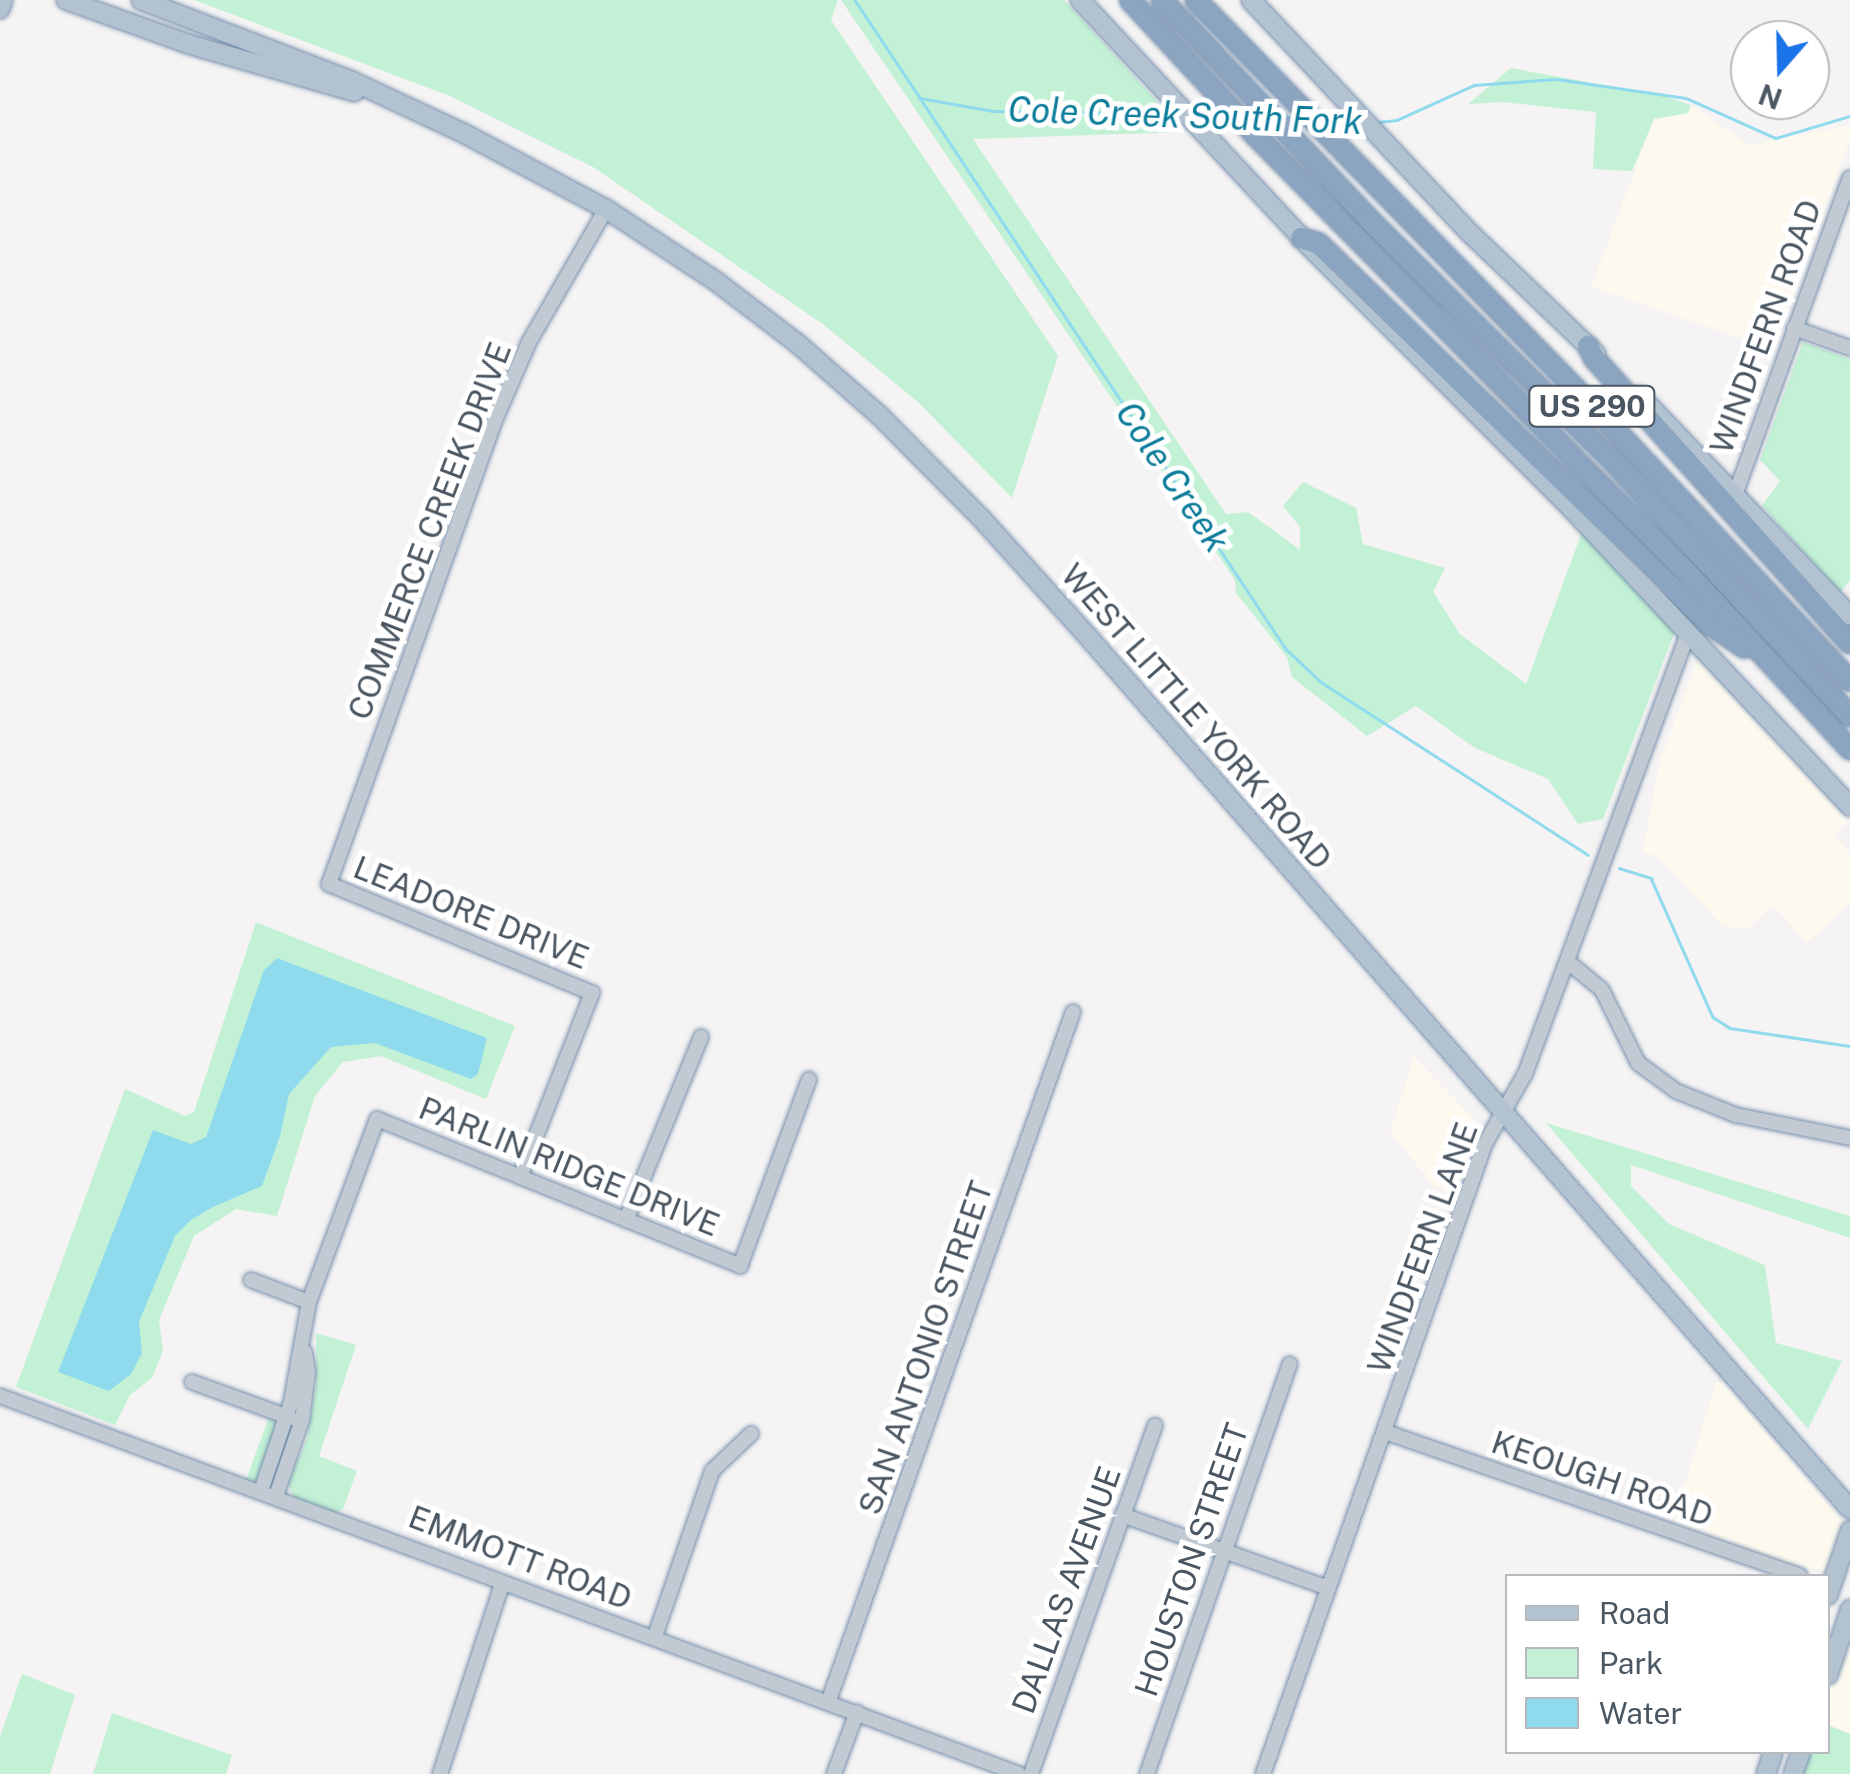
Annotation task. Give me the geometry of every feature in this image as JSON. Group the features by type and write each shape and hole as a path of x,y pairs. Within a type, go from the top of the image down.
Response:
{"highway":[{"name":"US 290","path":"1130,0 1256,136 1692,578 1850,749"},
{"path":"1162,0 1289,136 1606,454 1850,716"},
{"name":"US 290","path":"1196,0 1608,422 1850,681"},
{"path":"1301,238 1319,244 1710,625 1771,665"},
{"path":"1588,346 1594,358 1850,643"}],"main road":[{"path":"0,8 3,0"},
{"name":"WEST LITTLE YORK ROAD","path":"66,0 188,44 384,98"},
{"name":"WEST LITTLE YORK ROAD","path":"141,0 317,66 465,134 606,208 717,282 798,344 916,449 1505,1112 1850,1509"},
{"path":"1080,0 1301,238 1570,507 1850,806"},
{"path":"1251,0 1382,140 1850,616"},
{"path":"1822,1476 1850,1480"},
{"path":"1830,1584 1850,1531"},
{"path":"1830,1668 1850,1610"}],"street":[{"name":"WINDFERN ROAD","path":"1735,495 1850,178"},
{"name":"COMMERCE CREEK DRIVE","path":"329,884 496,418 529,342 606,208"},
{"path":"1794,328 1850,348"},
{"name":"WINDFERN LANE","path":"1264,1774 1485,1144 1526,1074 1688,633"},
{"name":"LEADORE DRIVE","path":"329,884 592,993 520,1176"},
{"path":"1567,962 1596,982 1632,1054 1666,1085 1736,1114 1850,1138"},
{"name":"SAN ANTONIO STREET","path":"829,1700 1073,1012"},
{"path":"626,1220 700,1036"},
{"name":"PARLIN RIDGE DRIVE","path":"309,1302 378,1119 740,1266 809,1079"},
{"path":"251,1280 309,1302 294,1419 269,1493"},
{"name":"HOUSTON STREET","path":"1147,1774 1290,1364"},
{"path":"192,1382 294,1419"},
{"name":"EMMOTT ROAD","path":"0,1396 269,1493 502,1584 829,1700 1019,1774"},
{"name":"DALLAS AVENUE","path":"1031,1774 1155,1425"},
{"name":"KEOUGH ROAD","path":"1385,1432 1794,1574"},
{"path":"654,1636 712,1471 751,1434"},
{"path":"1122,1515 1328,1588"},
{"path":"440,1774 502,1584"},
{"path":"834,1774 856,1712"}],"shaded area":[{"path":"1691,105 1749,145 1850,125 1850,140 1773,349 1591,287 1654,119 1688,113"},
{"path":"1698,659 1848,821 1833,835 1850,853 1850,903 1807,942 1773,905 1746,930 1722,925 1659,858 1643,851 1659,764"},
{"path":"1414,1057 1477,1122 1457,1199 1432,1183 1390,1132"},
{"path":"1716,1382 1724,1384 1844,1524 1829,1571 1793,1566 1673,1524"},
{"path":"1850,1626 1850,1734 1830,1726 1830,1687"}],"green space":[{"path":"194,0 838,0 831,20 1058,356 1012,498 918,402 824,325 593,167 450,96"},
{"path":"841,0 1064,0 1185,132 973,139 1226,514 1248,512 1300,550 1300,527 1283,506 1303,482 1356,508 1363,544 1445,568 1433,592 1460,634 1526,684 1583,529 1677,626 1603,819 1578,824 1548,779 1475,748 1416,706 1367,736 1292,677 1287,657 1236,593 1235,580"},
{"path":"1511,68 1664,96 1691,105 1688,113 1654,119 1632,171 1593,169 1596,112 1502,102 1468,104"},
{"path":"1803,342 1850,359 1850,581 1840,592 1762,506 1780,481 1760,460"},
{"path":"256,922 515,1026 486,1099 381,1056 343,1062 315,1096 277,1216 236,1209 194,1236 159,1320 163,1351 152,1378 130,1395 115,1425 16,1387 125,1089 185,1116 194,1112"},
{"path":"1546,1123 1850,1216 1850,1238 1631,1165 1631,1186 1669,1224 1765,1265 1776,1343 1842,1361 1808,1429"},
{"path":"316,1333 356,1345 319,1456 357,1471 343,1509 330,1516 294,1498 288,1483 307,1439 316,1385"},
{"path":"269,1417 281,1427 262,1477 249,1483 246,1480"},
{"path":"22,1674 75,1695 50,1774 0,1774 0,1737"},
{"path":"112,1713 232,1755 226,1774 93,1774"},
{"path":"1830,1726 1850,1734 1850,1774 1800,1774 1807,1754 1830,1754"}],"water":[{"path":"277,958 487,1038 478,1074 471,1079 375,1043 331,1047 289,1094 280,1136 262,1186 213,1207 191,1220 175,1236 139,1322 142,1353 131,1374 109,1391 58,1372 153,1130 191,1144 206,1137 264,970"}],"waterway":[{"name":"Cole Creek","path":"855,0 1286,649 1321,682 1588,855"},
{"name":"Cole Creek South Fork","path":"1378,122 1397,120 1474,85 1556,79 1686,98 1776,138 1850,116"},
{"name":"Cole Creek South Fork","path":"920,98 993,111 1175,113"},
{"name":"Cole Creek South Fork","path":"1198,114 1225,114"},
{"name":"Cole Creek South Fork","path":"1283,116 1300,118"},
{"name":"Cole Creek South Fork","path":"1328,121 1355,124"},
{"name":"Cole Creek","path":"1619,868 1651,878 1713,1017 1730,1028 1850,1046"}]}
